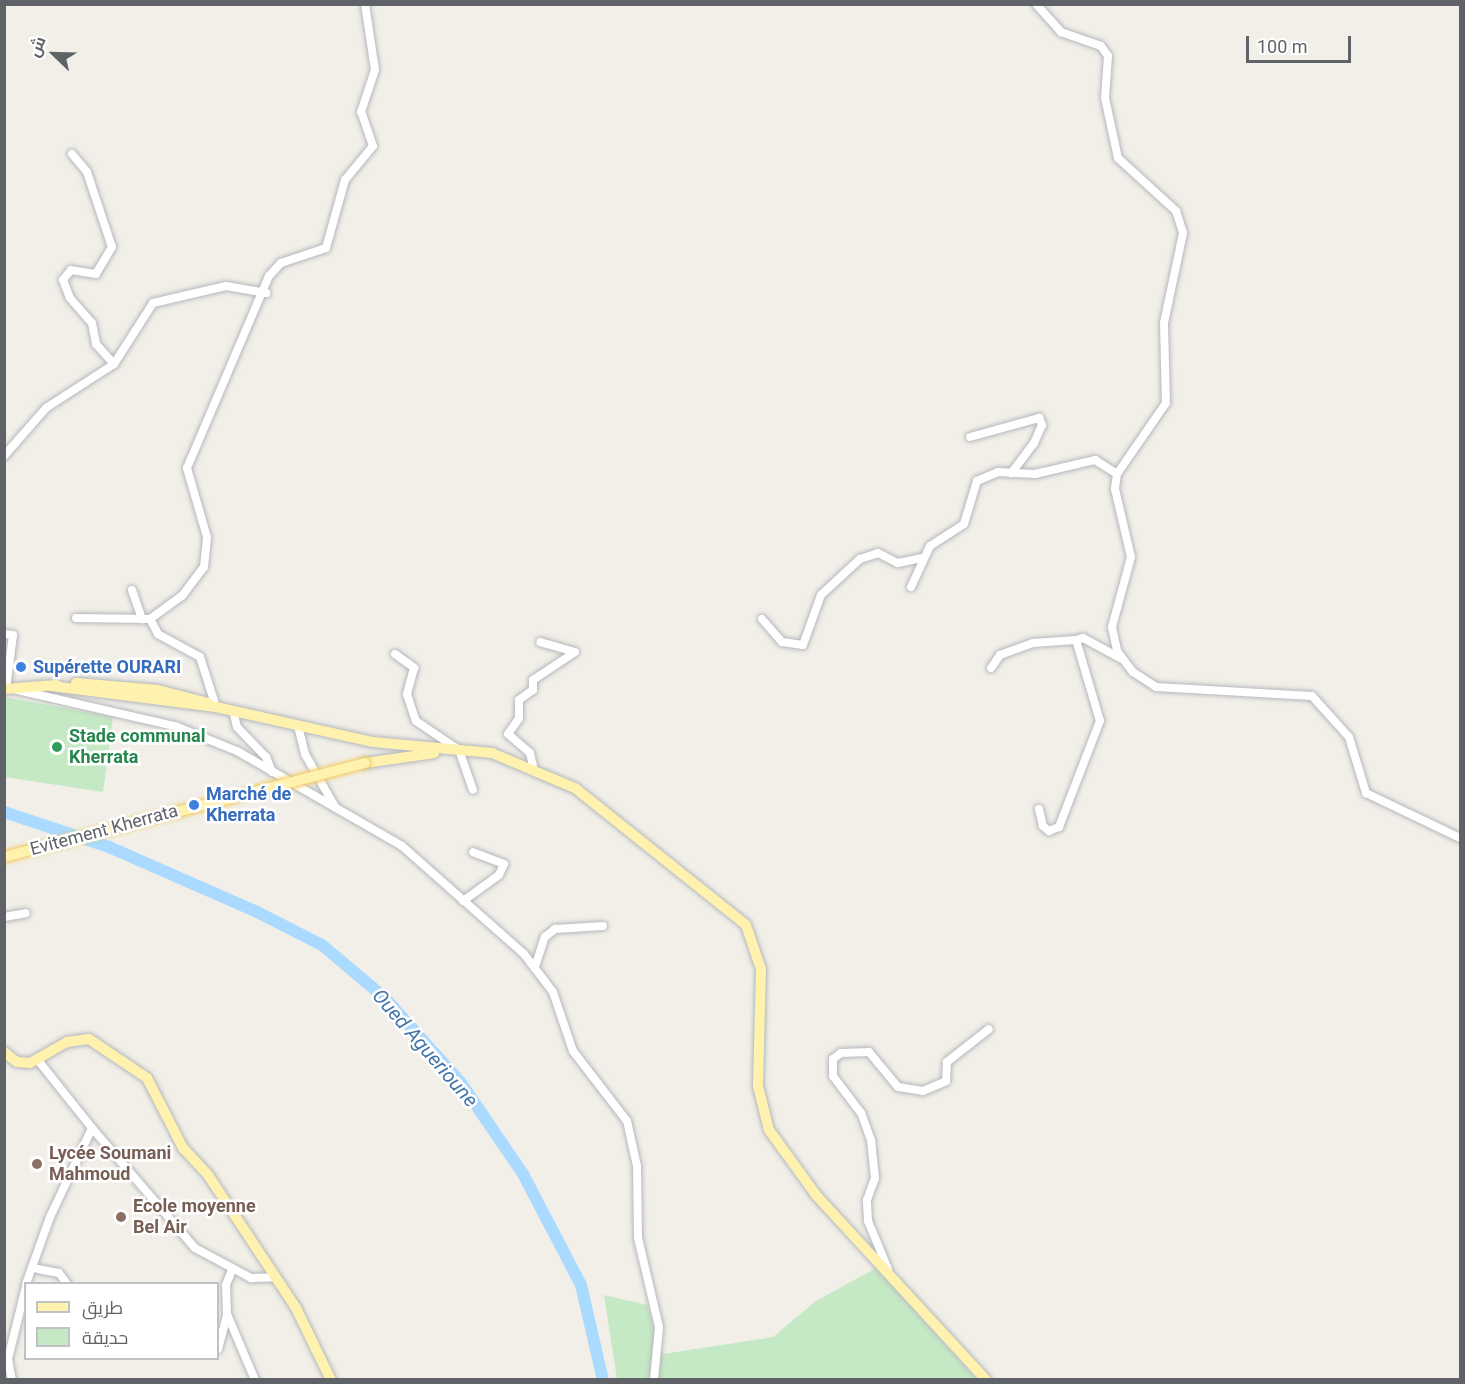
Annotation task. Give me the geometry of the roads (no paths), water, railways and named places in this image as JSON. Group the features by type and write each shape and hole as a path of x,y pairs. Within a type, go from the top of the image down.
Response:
{"main road":[{"path":"8,689 52,686 216,707 298,726 454,750 533,765 575,788 746,925 760,969 758,1086 764,1119 799,1176 888,1269 986,1380"},
{"name":"Evitement Kherrata","path":"4,857 365,763 454,750"},
{"path":"4,1052 23,1064 67,1042 89,1039 147,1078 183,1148 212,1180 276,1277 332,1380"}],"street":[{"path":"76,618 146,619 182,596 204,567 207,537 186,468 281,263 326,248 345,180 373,146 361,112 375,70 365,4"},
{"path":"1036,4 1061,32 1101,46 1108,56 1105,98 1118,158 1169,203 1181,221 1183,247 1164,323 1166,403 1117,474 1115,489 1131,557 1112,627 1124,660"},
{"path":"72,153 87,172 112,247 100,272 71,270 65,287 87,314 96,344 114,364"},
{"path":"4,456 46,408 114,364 153,303 226,286 266,292"},
{"path":"970,437 1039,418 1042,425 1034,443 1011,473"},
{"path":"911,587 922,558 930,546 964,524 977,481 1011,473 1035,474 1095,460 1117,474"},
{"path":"762,619 782,642 803,645 821,595 860,559 878,554 898,563 922,558"},
{"path":"132,590 146,619 158,634 200,657 216,707"},
{"path":"4,634 13,635 8,689 175,726 210,737 402,846 535,967 561,1011 573,1051 627,1121 637,1166 638,1238 656,1305 654,1380"},
{"path":"992,669 1000,655 1033,643 1083,638 1124,660 1143,681 1159,687 1312,696 1349,737 1366,793 1461,838"},
{"path":"1039,809 1043,826 1049,831 1059,827 1100,721 1076,640"},
{"path":"533,765 530,753 508,734 519,718 519,700 533,690 533,680 575,652 540,642"},
{"path":"395,654 414,669 406,694 416,721 454,750 473,790"},
{"path":"233,710 237,727 266,757 272,772"},
{"path":"298,726 305,754 336,809"},
{"path":"463,901 499,875 504,864 473,852"},
{"path":"4,916 26,913"},
{"path":"535,967 545,937 555,929 603,926"},
{"path":"888,1269 868,1221 867,1200 875,1178 871,1140 861,1113 833,1076 833,1059 841,1053 869,1052 898,1087 923,1091 946,1081 947,1062 990,1029"},
{"path":"37,1059 92,1128 195,1248 232,1270 251,1278 276,1277"},
{"path":"27,1282 50,1217 92,1128"},
{"path":"38,1269 59,1273 66,1282"},
{"path":"219,1345 227,1314 226,1285 232,1270"},
{"path":"9,1378 8,1359 24,1293"},
{"path":"227,1314 255,1380"}],"waterway":[{"name":"Oued Aguerioune","path":"4,812 109,847 257,912 322,945 385,998 461,1083 523,1174 581,1285 603,1380"}],"place":[{"name":"Supérette OURARI","path":"21,667"},
{"name":"Stade communal Kherrata","path":"57,747"},
{"name":"Marché de Kherrata","path":"194,805"},
{"name":"Lycée Soumani Mahmoud","path":"37,1164"},
{"name":"Ecole moyenne Bel Air","path":"121,1217"}]}
